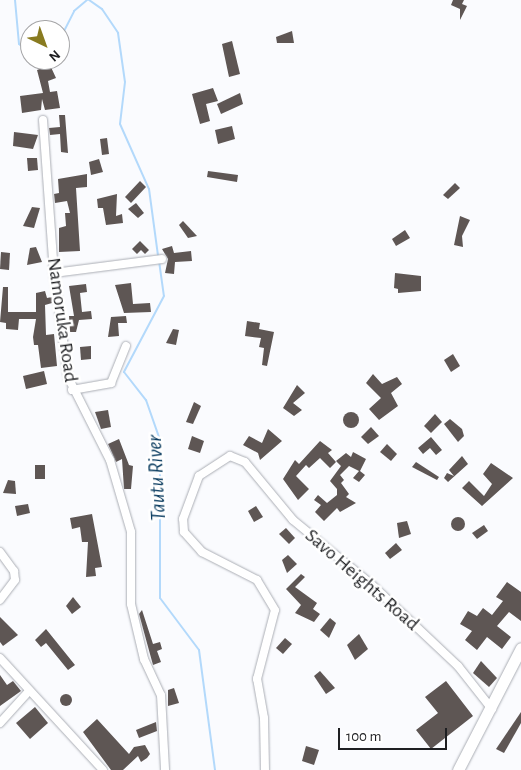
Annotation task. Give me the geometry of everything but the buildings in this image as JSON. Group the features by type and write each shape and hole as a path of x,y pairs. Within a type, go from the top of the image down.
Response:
{"main road":[{"path":"458,770 492,709 521,648"}],"street":[{"name":"Namoruka Road","path":"43,120 54,274 72,390 110,460 131,532 130,604 144,659 161,695 165,770"},
{"path":"54,274 162,259"},
{"path":"72,390 111,383 126,346"},
{"name":"Savo Heights Road","path":"265,770 264,718 257,679 275,610 257,580 202,552 184,532 183,519 199,476 230,456 245,462 300,526 371,584 458,666 492,709"},
{"path":"0,552 14,571 15,580 0,600"},
{"path":"0,658 29,692 103,770"},
{"path":"0,723 29,692"}],"waterway":[{"name":"Tautu River","path":"15,0 20,45"},
{"name":"Tautu River","path":"70,20 74,11 87,0"},
{"name":"Tautu River","path":"89,0 102,9 118,33 125,82 120,124 149,189 158,256"},
{"name":"Tautu River","path":"159,261 164,296 124,372 146,400 160,440 160,598 199,650 215,770"}]}
